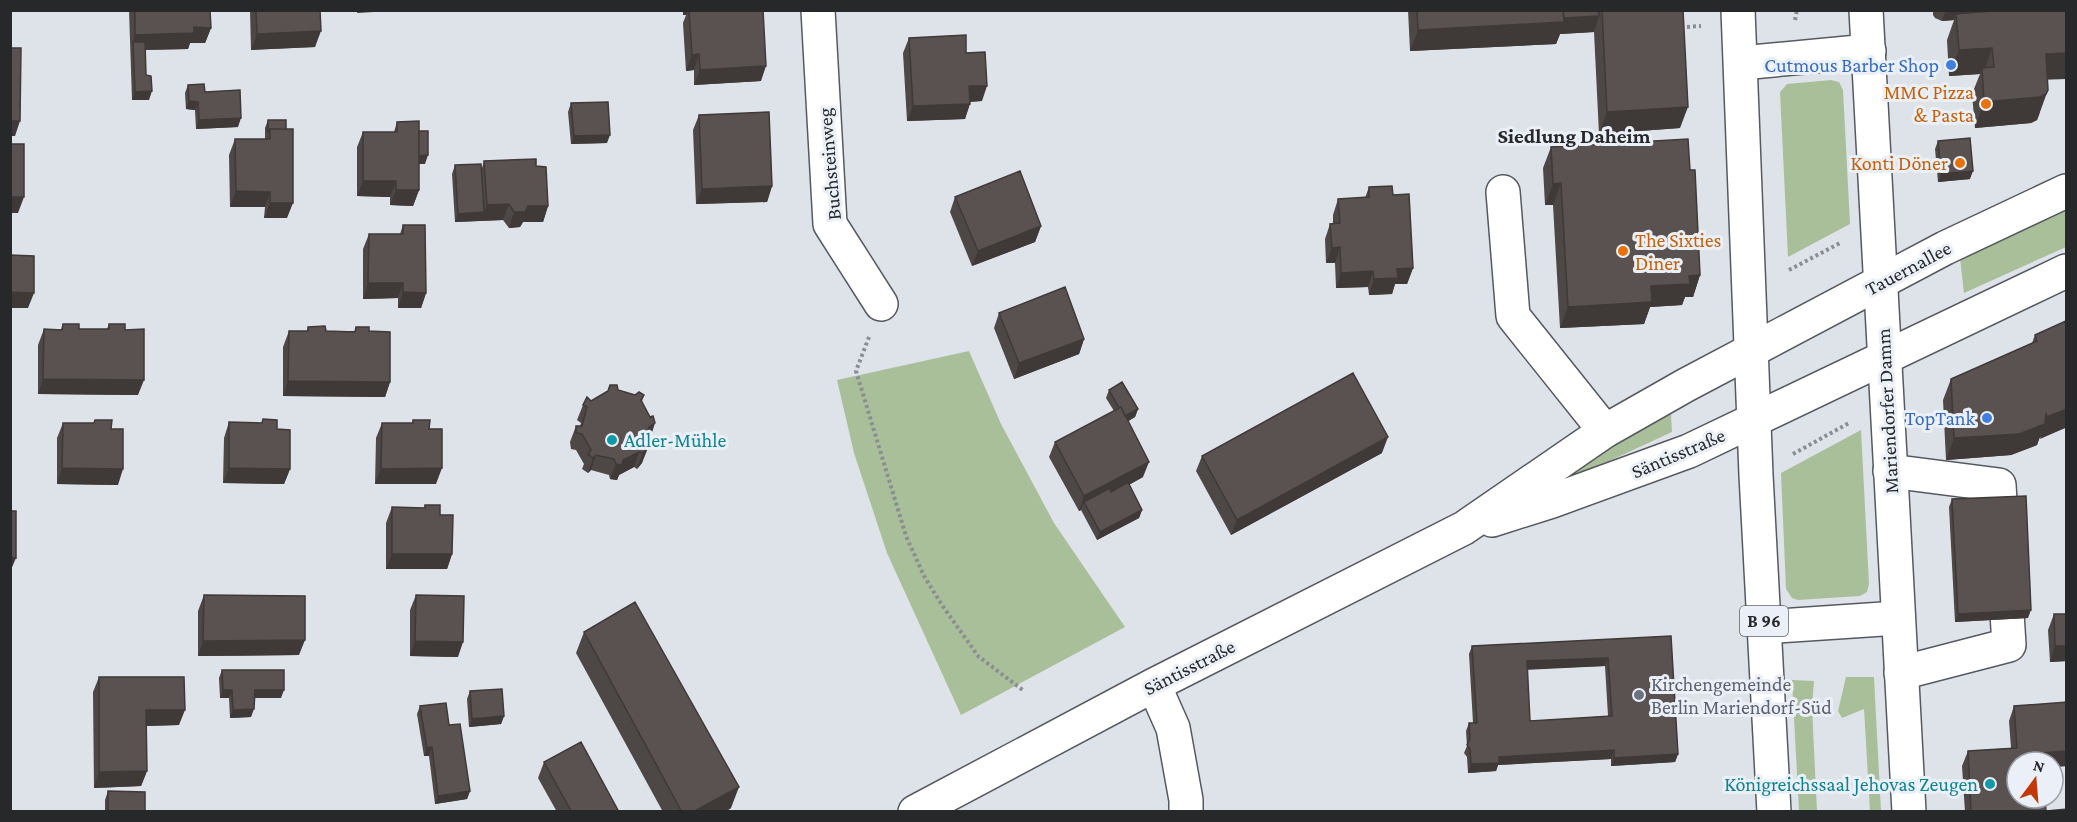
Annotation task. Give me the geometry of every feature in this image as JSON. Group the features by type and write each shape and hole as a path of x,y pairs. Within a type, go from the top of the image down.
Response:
{"street":[{"name":"Buchsteinweg","path":"818,10 830,224 881,304"},
{"name":"B 96","path":"1738,10 1754,420 1774,812"},
{"name":"Mariendorfer Damm","path":"1866,10 1909,812"},
{"path":"1741,63 1869,51"},
{"name":"Tauernallee","path":"1751,350 1945,248 2067,191"},
{"path":"1503,192 1513,316 1605,431"},
{"path":"1884,357 2067,271"},
{"name":"Säntisstraße","path":"915,812 1154,685 1464,528 1605,431 1751,350"},
{"name":"Säntisstraße","path":"1464,528 1552,501 1673,458 1884,357"},
{"path":"1890,471 1999,485 2009,645 1901,673"},
{"path":"1764,627 1898,618"},
{"path":"1154,685 1173,728 1186,800 1186,812"}],"path":[{"path":"1797,10 1797,20"},
{"path":"1790,270 1851,238"},
{"path":"881,304 856,370 906,536 924,576 978,656 1024,692"},
{"path":"1790,456 1850,423"}],"green space":[{"path":"1831,80 1839,82 1843,90 1850,224 1788,257 1780,92 1787,84"},
{"path":"2066,209 2066,247 1964,293 1960,258"},
{"path":"969,351 1001,424 1054,523 1125,627 961,715 887,553 854,453 837,380"},
{"path":"1671,414 1672,432 1579,475 1573,473 1577,464"},
{"path":"1861,430 1869,584 1867,592 1860,596 1798,600 1792,598 1786,589 1781,473"},
{"path":"1846,677 1874,677 1881,811 1870,811 1864,709 1842,718 1838,711"},
{"path":"1792,680 1814,681 1812,707 1817,811 1799,811"}],"building":[{"path":"135,10 210,10 211,28 194,27 194,33 135,35"},
{"path":"256,10 320,10 321,31 257,34"},
{"path":"689,10 763,10 766,66 700,70 699,54 692,55"},
{"path":"1417,10 1563,10 1564,22 1418,30"},
{"path":"1563,10 1599,10 1599,16 1564,18"},
{"path":"1602,10 1683,10 1688,107 1607,112"},
{"path":"2003,10 2067,10 2067,53 2046,54 2048,90 2040,97 1984,102 1982,68 1994,67 1992,48 1959,50 1956,14"},
{"path":"966,35 966,53 985,52 987,86 969,86 970,104 913,106 909,38"},
{"path":"133,42 145,42 146,75 151,76 152,91 135,92"},
{"path":"10,48 21,48 20,121 10,121"},
{"path":"204,84 205,92 240,90 241,118 199,120 198,102 189,101 188,85"},
{"path":"608,102 610,135 574,136 571,103"},
{"path":"769,112 772,186 702,189 699,115"},
{"path":"268,120 286,120 286,129 270,129 268,132"},
{"path":"419,121 419,190 396,190 396,181 363,181 363,132 397,132 397,122"},
{"path":"270,129 293,129 293,203 270,203 270,192 236,191 235,139 270,139"},
{"path":"419,131 428,131 428,155 419,156"},
{"path":"1970,138 1973,171 1941,174 1938,141"},
{"name":"The Sixties Diner","path":"1688,139 1690,170 1695,170 1700,275 1689,276 1690,284 1651,286 1652,302 1568,307 1561,183 1553,184 1551,147"},
{"path":"10,144 24,144 24,197 10,197"},
{"path":"536,159 536,166 546,167 548,206 528,206 525,212 514,212 509,204 487,205 484,161"},
{"path":"481,164 484,212 458,214 455,165"},
{"path":"1020,171 1041,226 978,251 955,197"},
{"path":"1392,186 1393,195 1409,194 1413,268 1397,269 1398,278 1374,279 1373,271 1341,273 1340,247 1332,248 1330,224 1340,223 1338,199 1369,197 1369,187"},
{"path":"403,225 425,225 426,293 403,292 403,283 368,283 369,234 403,234"},
{"path":"10,255 34,256 34,293 10,292"},
{"path":"1065,287 1084,339 1019,363 999,313"},
{"path":"2066,321 2067,409 2047,417 2046,413 2045,424 2019,434 1954,438 1951,379 2037,341 2035,335"},
{"path":"63,324 79,324 79,329 109,329 109,324 125,324 125,330 144,329 144,380 43,379 44,329 62,330"},
{"path":"325,326 326,331 355,332 356,327 369,327 369,331 390,332 390,382 288,381 289,331 308,331 308,327"},
{"path":"1353,373 1388,437 1237,520 1202,456"},
{"path":"1122,382 1138,409 1125,416 1109,390"},
{"name":"Adler-Mühle","path":"610,385 617,385 618,390 635,395 639,392 644,395 641,400 650,417 653,416 655,423 649,427 645,443 648,448 643,453 639,452 623,460 622,465 616,464 614,459 596,455 593,458 588,454 591,450 582,434 576,433 576,426 582,426 587,407 583,405 587,397 591,401 608,391"},
{"path":"1121,407 1149,462 1084,496 1055,442"},
{"path":"263,419 277,420 277,429 290,430 290,469 229,468 229,422 262,423"},
{"path":"95,420 112,420 111,429 123,429 123,469 62,468 63,423 94,423"},
{"path":"413,420 430,420 429,429 442,429 442,468 381,469 382,423 413,423"},
{"path":"1128,482 1142,510 1100,532 1084,502 1110,488 1111,492"},
{"path":"2026,496 2031,610 1958,614 1952,499"},
{"path":"425,505 440,505 440,515 453,515 452,554 392,554 392,507 425,508"},
{"path":"10,511 16,511 16,558 10,557"},
{"path":"204,595 305,596 305,640 203,641"},
{"path":"416,595 464,596 463,642 415,641"},
{"path":"635,602 739,787 693,812 682,812 584,632"},
{"path":"2054,614 2067,614 2067,646 2055,646"},
{"path":"1671,636 1678,754 1614,758 1614,750 1499,757 1499,763 1471,764 1470,749 1467,745 1470,738 1469,723 1477,723 1472,646","holes":["1608,658 1612,716 1530,721 1527,661"]},
{"path":"222,670 284,670 284,690 255,690 254,709 233,710 232,690 223,690"},
{"path":"99,677 184,677 185,710 146,710 147,771 99,772"},
{"path":"502,689 504,716 472,719 470,691"},
{"path":"2067,702 2067,751 2005,750 2005,810 2067,809 2067,812 1971,812 1968,751 2017,748 2014,706"},
{"path":"446,703 449,725 460,724 470,791 438,796 432,747 427,748 420,706"},
{"path":"581,742 619,812 569,812 571,811 544,762"},
{"path":"108,791 145,792 145,812 108,812"}],"place":[{"name":"Cutmous Barber Shop","path":"1951,65"},
{"name":"MMC Pizza & Pasta","path":"1986,104"},
{"name":"Konti Döner","path":"1960,163"},
{"name":"The Sixties Diner","path":"1623,251"},
{"name":"TopTank","path":"1987,418"},
{"name":"Adler-Mühle","path":"612,440"},
{"name":"Kirchengemeinde Berlin Mariendorf-Süd","path":"1639,695"},
{"name":"Königreichssaal Jehovas Zeugen","path":"1990,784"}],"district":[{"name":"Siedlung Daheim","path":"1574,136"}]}
